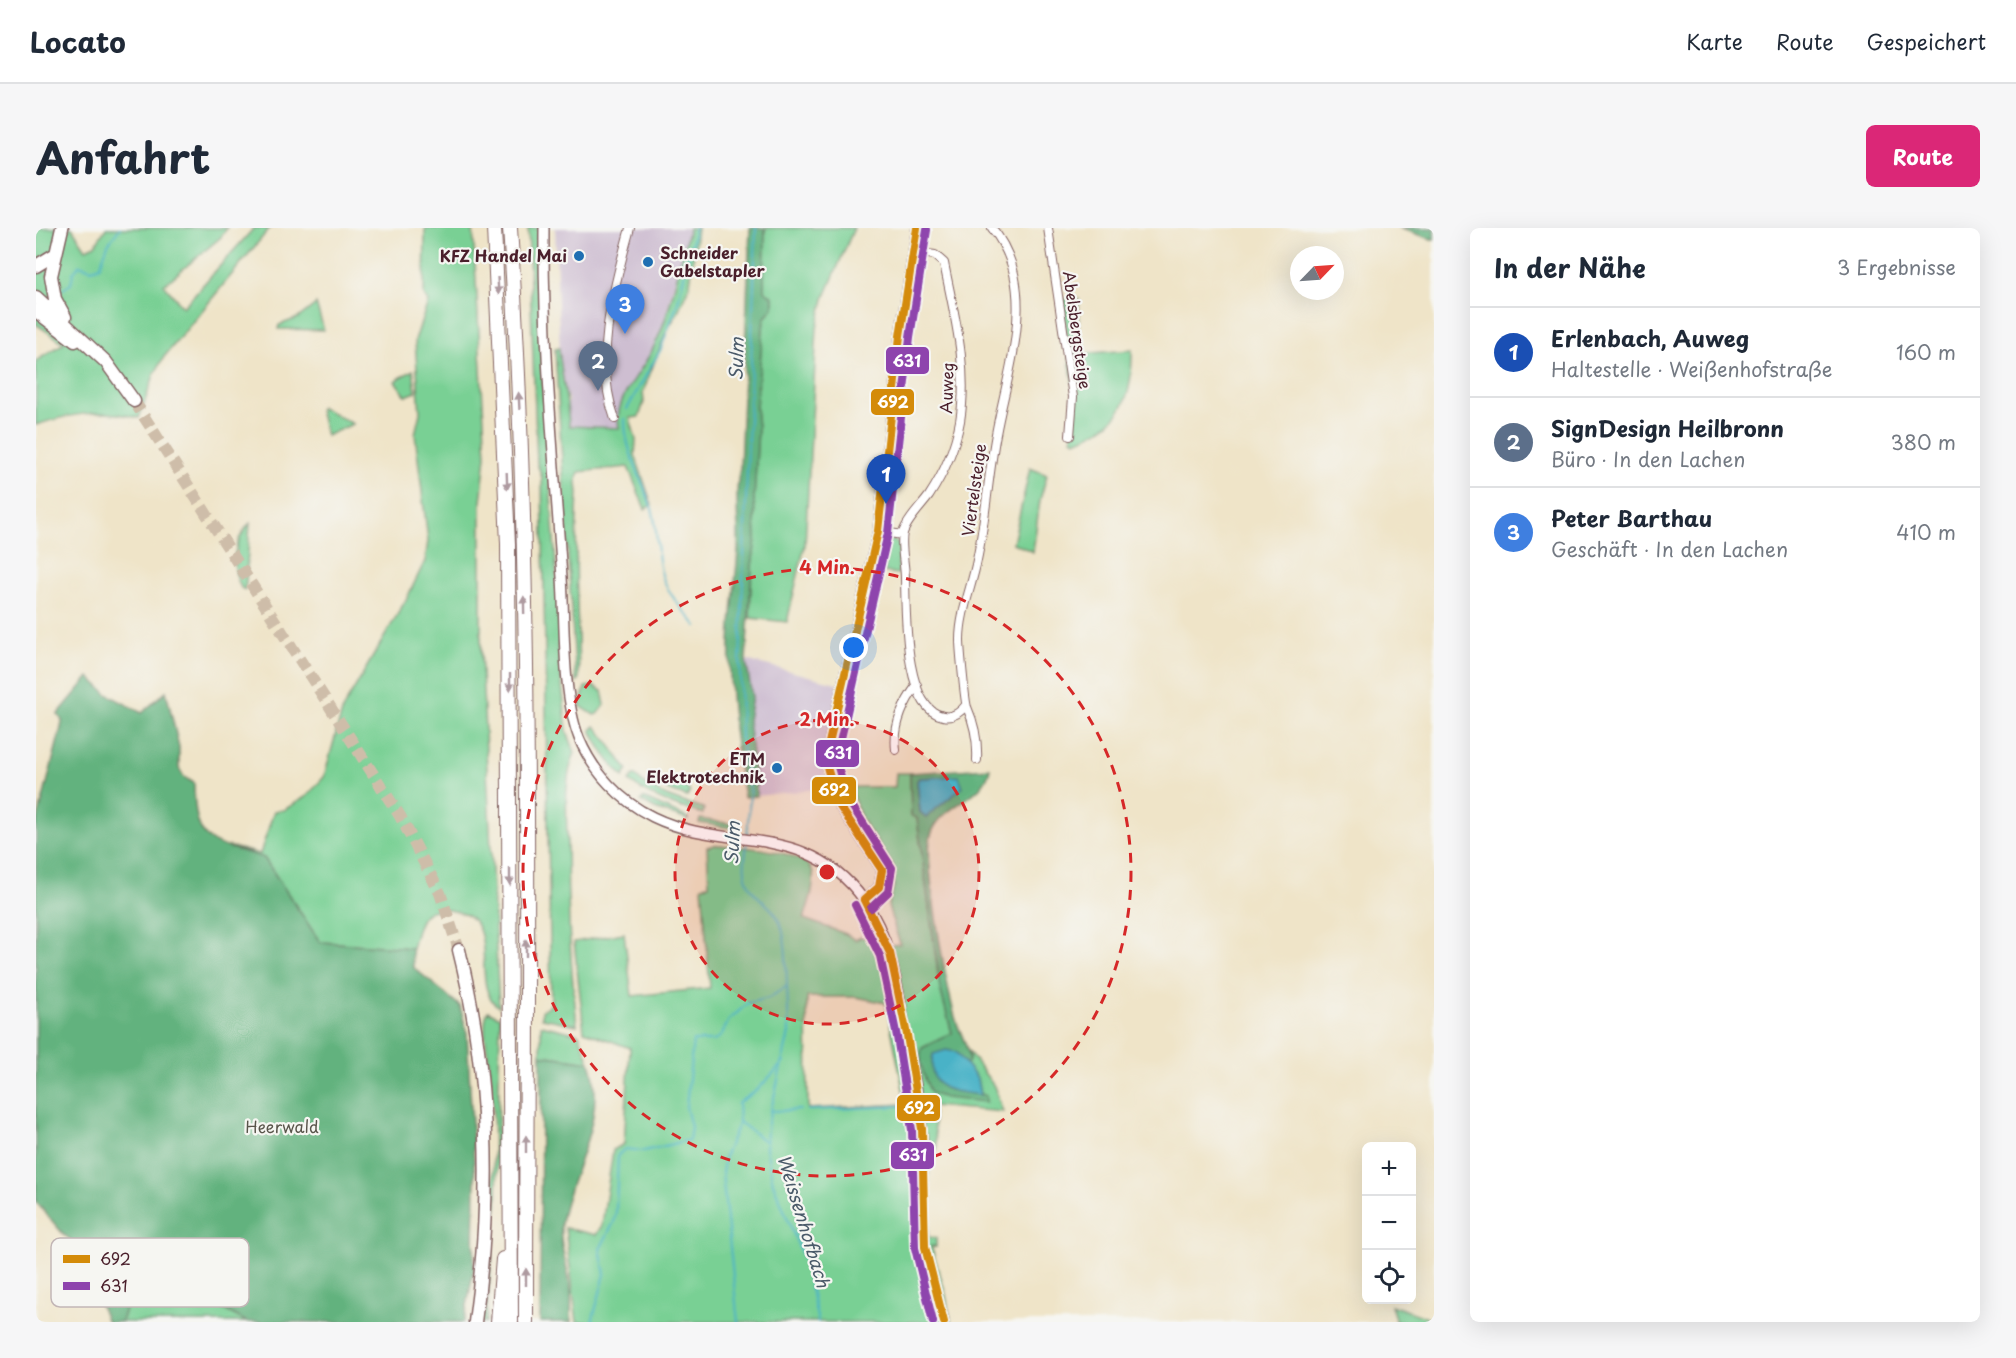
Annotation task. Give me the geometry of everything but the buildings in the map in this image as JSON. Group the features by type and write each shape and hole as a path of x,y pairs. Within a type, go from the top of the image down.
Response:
{"highway":[{"path":"494,228 508,522 511,1322"},
{"path":"510,228 524,564 526,1322"},
{"path":"498,1322 510,1201"}],"main road":[{"path":"62,228 54,255 52,292 60,309 77,332"},
{"path":"36,266 54,255"},
{"path":"36,297 77,332 105,362 132,398 89,353 36,311"},
{"path":"459,950 477,1032 484,1102 485,1229 475,1322"}],"street":[{"path":"544,228 549,382 570,696 575,725 586,754 595,767 613,788 651,816 680,827 788,845 811,855 834,870 864,900 879,926 890,953 904,1024 922,1128 925,1248 944,1322"},
{"path":"615,419 609,391 607,331 612,297 630,228"},
{"path":"864,900 879,887 882,870 837,802 825,760 878,531 900,336 917,228"},
{"name":"Viertelsteige","path":"977,760 972,717 966,705 960,653 961,627 983,531 996,435 1016,352 1017,335 1015,284 1010,255 992,228"},
{"name":"Abelsbergsteige","path":"1048,228 1073,397 1070,436"},
{"name":"Auweg","path":"902,535 932,490 951,453 960,420 962,390 960,344 944,263 934,255 913,252"},
{"path":"878,531 902,535 908,649 917,685 930,709 940,716 957,714 966,705"},
{"path":"896,750 897,727 901,710 917,685"}],"shaded area":[{"path":"555,228 689,228 664,322 619,428 568,426 568,399 561,381"},
{"path":"746,660 840,684 824,761 826,788 757,796 748,720 752,697"}],"green space":[{"path":"36,228 72,228 86,249 95,245 106,228 227,228 221,237 164,285 183,307 254,228 270,228 164,357 154,375 139,418 100,413 62,418 36,425 36,361 64,343 36,324"},
{"path":"425,228 473,228 486,456 481,502 481,651 499,1007 491,999 487,990 482,942 479,931 470,917 448,910 427,913 419,924 412,948 320,942 264,858 228,846 260,854 274,811 284,810 307,796 324,777 343,708 407,598 425,561 428,541 415,434 420,413 415,340 428,302 424,295"},
{"path":"528,228 539,228 542,372 561,635 558,646 567,731 575,753 567,785 566,807 569,932 577,1025 542,1018 542,1010 551,1005 542,478 537,463"},
{"path":"689,228 697,228 690,284 666,332 643,392 644,402 639,417 630,418 636,440 635,455 652,505 645,509 628,467 579,472 578,475 576,564 579,680 576,683 555,349 559,348 569,426 619,428 619,410 622,401 654,346 667,314"},
{"path":"750,228 765,228 764,290 773,297 773,307 764,319 756,407 758,428 754,499 756,539 746,660 752,697 748,720 757,796 744,797 733,720 730,659 738,550 737,488 740,468"},
{"path":"765,228 854,228 824,299 817,328 805,545 787,622 750,618 752,566 756,539 754,499 758,428 756,407 764,319 773,307 773,297 764,290"},
{"path":"1399,228 1434,228 1434,240"},
{"path":"1062,299 1079,299 1078,354 1132,350 1130,382 1122,408 1105,426 1075,441 1072,439 1076,410"},
{"path":"316,304 324,330 278,329 279,325 298,318"},
{"path":"413,370 416,392 406,396 395,381"},
{"path":"321,407 353,424 326,436 319,410"},
{"path":"1030,468 1047,475 1040,500 1033,552 1013,543"},
{"path":"250,523 245,590 241,588 235,571 235,554 240,538"},
{"path":"889,538 899,543 898,574 884,572"},
{"name":"Heerwald","path":"89,677 107,694 142,713 166,691 179,747 179,768 184,777 194,783 195,804 202,831 218,844 264,858 320,942 412,948 413,967 460,1006 467,1033 475,1179 474,1268 464,1322 247,1322 219,1307 249,1307 249,1238 68,1238 36,1202 36,826 61,728 62,721 58,714"},
{"path":"593,686 602,691 605,705 598,714 594,715 580,706 585,687"},
{"path":"595,726 628,770 623,777 597,743 591,730"},
{"path":"990,768 980,787 936,824 931,835 929,849 933,896 947,980 955,1017 969,1055 969,1061 960,1069 979,1093 986,1096 986,1102 945,1098 931,1093 922,1070 920,1059 922,1048 952,1033 940,988 917,818 911,816 910,773"},
{"path":"896,773 910,773 911,815 917,818 940,988 952,1033 922,1048 925,1079 931,1093 945,1098 944,1083 969,1061 969,1052 994,1086 1003,1112 932,1106 937,1149 929,1149 928,1237 936,1238 936,1247 931,1246 945,1291 951,1322 577,1322 565,1228 596,1235 602,1225 613,1150 624,1144 630,1048 584,1031 574,942 624,933 632,996 710,988 702,886 709,885 707,847 714,845 770,850 799,859 808,865 813,873 812,890 804,919 846,934 855,940 861,937 869,939 874,947 900,944 888,906 894,886 893,866 862,820 851,792 846,787 895,787","holes":["807,997 856,997 886,1003 906,1104 808,1109"]},
{"path":"634,775 666,796 704,808 703,814 673,805 646,793 629,781"},
{"path":"667,780 685,786 690,792 687,797 667,790 661,781"},
{"path":"643,798 688,820 655,809 641,801"},
{"path":"700,819 739,825 737,829 699,823"},
{"path":"488,1011 500,1017 497,1205 486,1322 481,1322 490,1229 494,1137 491,1075 485,1034"},
{"path":"541,1025 579,1034 590,1062 541,1055"},
{"path":"541,1055 590,1062 594,1082 595,1102 592,1122 567,1198 561,1226 571,1290 571,1322 540,1322"},
{"path":"1391,1305 1434,1320 1434,1322 1396,1322"},
{"name":"Heerwald","path":"101,1307 125,1307 121,1322 107,1322"},
{"path":"125,1307 219,1307 247,1322 121,1322"}],"water":[{"path":"959,776 963,787 926,817 920,812 917,781 919,778"},
{"path":"946,1050 956,1052 977,1078 980,1095 951,1090 938,1083 932,1067 933,1054"}],"waterway":[{"path":"63,289 71,284 73,273 79,265 92,269 100,266 108,244 120,228"},
{"path":"627,409 661,349 678,302 695,228"},
{"name":"Sulm","path":"747,837 750,794 741,739 740,663 756,228"},
{"path":"625,418 631,453 654,517 663,578 673,598 697,626"},
{"name":"Sulm","path":"592,1322 605,1274 600,1249 614,1222 616,1212 618,1155 625,1149 644,1151 689,1140 691,1127 686,1107 693,1041 714,1041 721,1036 729,1020 748,1003 769,998 787,986 783,932 774,912 754,892 747,880 745,866 747,843"},
{"name":"Weissenhofbach","path":"787,986 789,1033 767,1127 766,1148 773,1183 805,1262 818,1322"},
{"path":"738,1322 722,1173 725,1155 739,1122 738,1103 758,1089 784,1062"},
{"path":"808,1110 905,1106"},
{"path":"770,1111 800,1110"},
{"path":"739,1122 766,1142"}],"tunnel":[{"path":"134,401 400,816 440,893 459,950"}],"transit line":[{"name":"692","path":"864,900 879,887 882,870 837,802 825,760 878,531 900,336 917,228"},
{"name":"631","path":"871,908 888,892 892,868 847,798 836,760 888,533 910,337 927,230"},
{"name":"692","path":"864,900 890,953 907,1035 922,1129 925,1247 944,1322"},
{"name":"631","path":"855,905 880,956 897,1037 912,1130 915,1248 933,1322"}],"place":[{"name":"KFZ Handel Mai","path":"579,256"},
{"name":"Schneider Gabelstapler","path":"648,262"},
{"name":"Peter Barthau","path":"625,334"},
{"name":"SignDesign Heilbronn","path":"598,391"},
{"name":"Erlenbach, Auweg","path":"886,504"},
{"name":"ETM Elektrotechnik","path":"777,768"}]}
